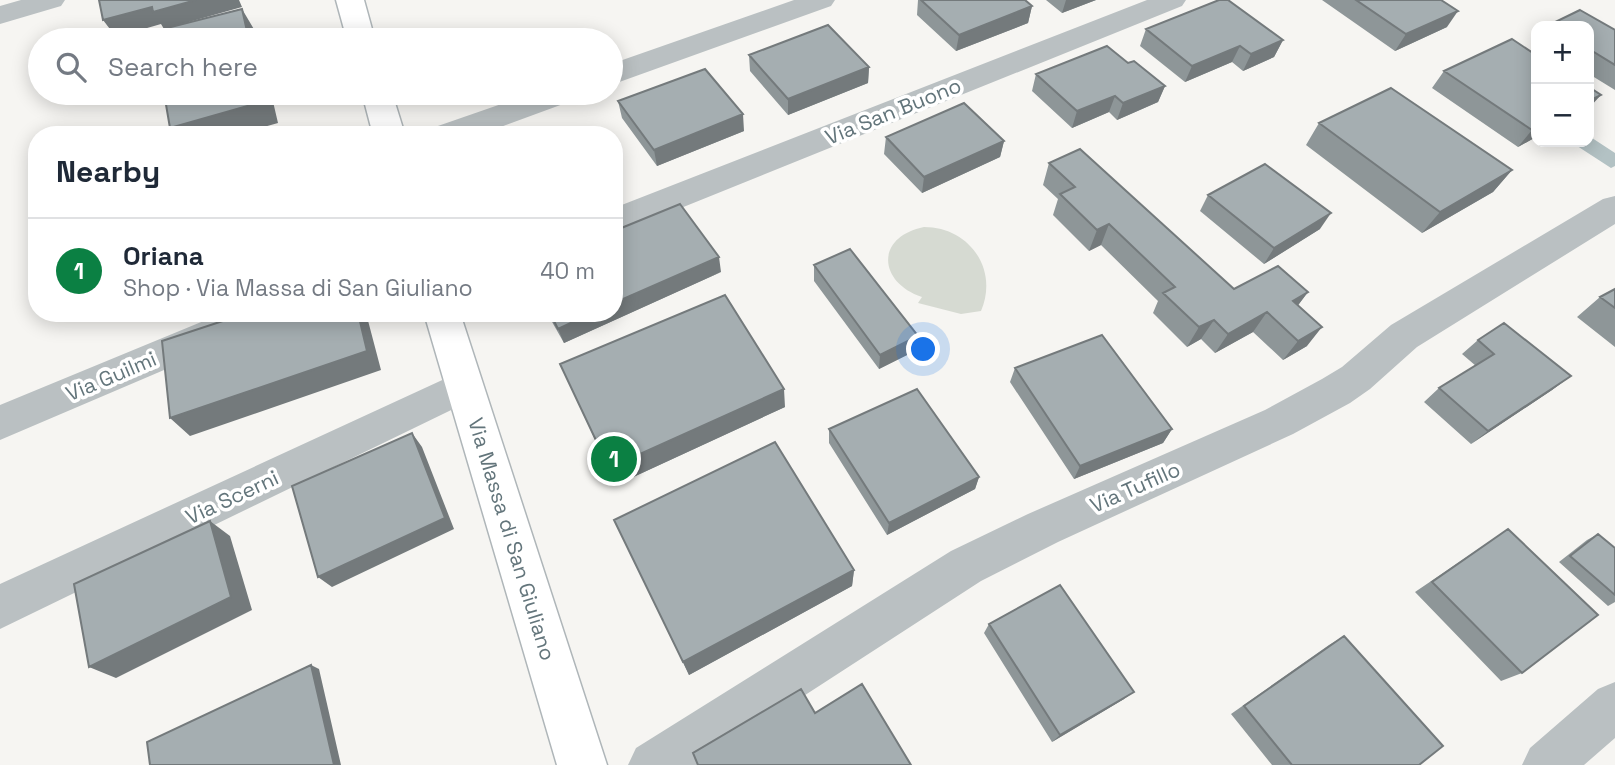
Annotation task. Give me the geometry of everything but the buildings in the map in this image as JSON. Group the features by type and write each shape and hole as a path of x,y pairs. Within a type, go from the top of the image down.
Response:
{"street":[{"path":"0,15 51,0"},
{"path":"350,0 358,28"},
{"path":"623,71 821,0"},
{"name":"Via San Buono","path":"623,218 1172,0"},
{"path":"380,105 386,126"},
{"path":"471,126 530,105"},
{"name":"Via Tufillo","path":"653,765 966,566 1043,528 1279,422 1336,391 1404,336 1615,208"},
{"name":"Via Guilmi","path":"0,423 240,322"},
{"name":"Via Massa di San Giuliano","path":"445,322 582,765"},
{"name":"Via Scerni","path":"0,607 464,386"},
{"path":"1547,765 1615,706"}],"shaded area":[{"path":"1594,139 1615,153 1615,166 1611,168 1579,147 1594,147"},
{"path":"924,227 954,234 976,253 986,280 986,295 981,311 961,314 918,303 922,297 907,290 890,271 890,250 897,240 908,232"}],"place":[{"name":"Oriana","path":"614,459"}]}
